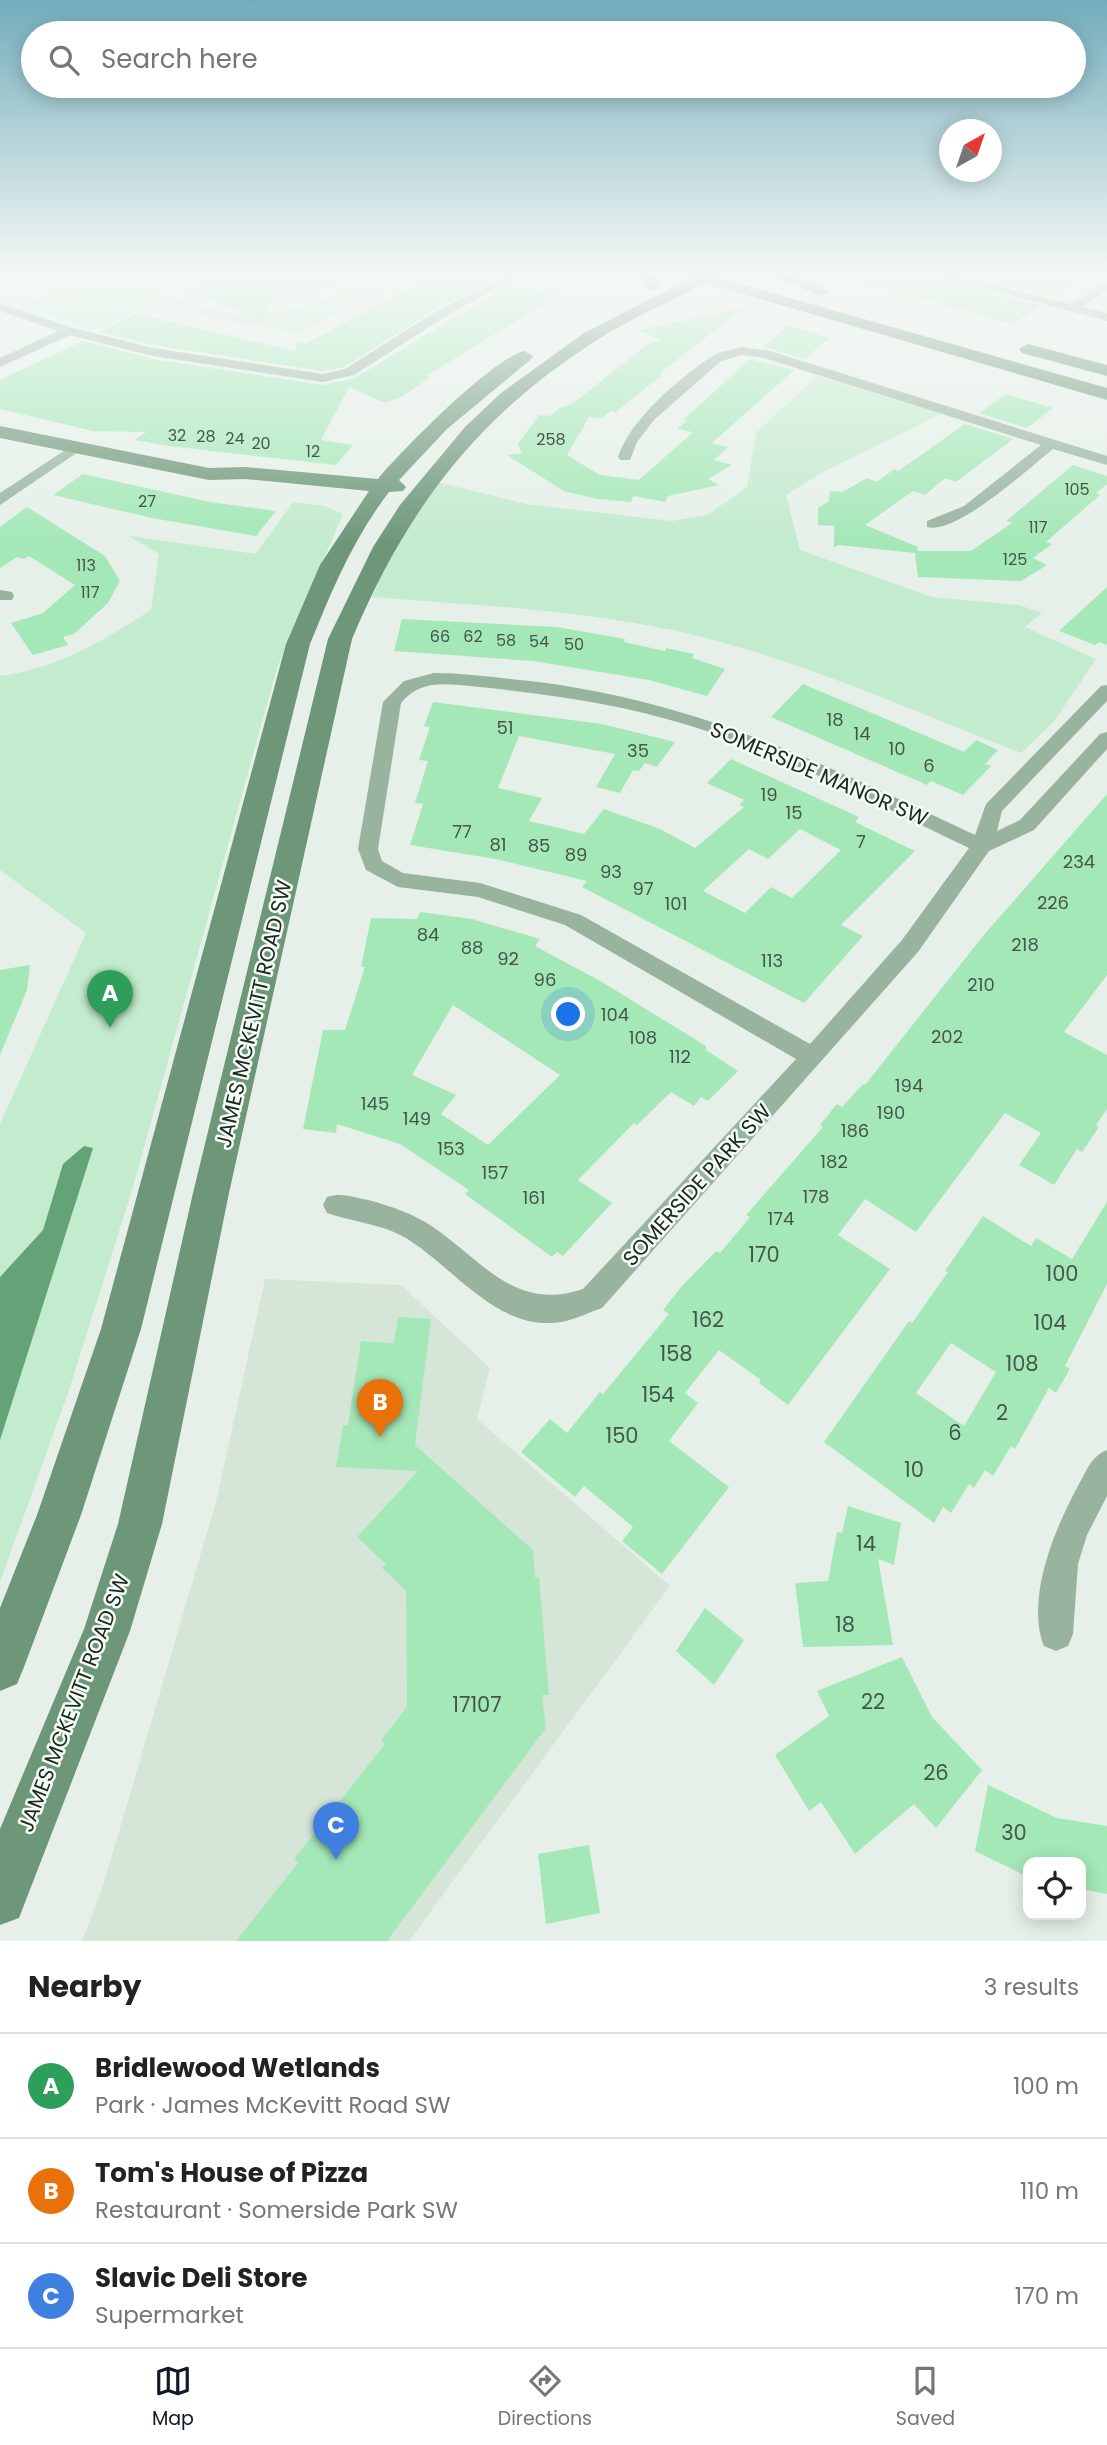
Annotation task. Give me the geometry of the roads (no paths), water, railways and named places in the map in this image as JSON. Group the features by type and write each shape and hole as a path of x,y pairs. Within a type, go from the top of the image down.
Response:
{"main road":[{"name":"JAMES MCKEVITT ROAD SW","path":"0,1899 29,1819 107,1631 140,1524 211,1193 340,639 373,563 395,494 423,438 517,363"},
{"name":"JAMES MCKEVITT ROAD SW","path":"0,1667 59,1515 121,1329 298,644 330,568 395,494 461,440 505,399 555,363"},
{"path":"997,363 1107,394"},
{"path":"1077,363 1107,371"},
{"path":"0,432 73,449 209,474 245,473 336,483 395,494"},
{"path":"336,483 360,474 423,438"},
{"path":"209,474 227,484 395,494"}],"street":[{"path":"213,363 330,378 349,372 364,363"},
{"path":"625,457 630,442 649,417 712,363"},
{"path":"794,363 1107,461"},
{"path":"932,524 969,509 1052,443"},
{"path":"0,500 73,449"},
{"name":"SOMERSIDE MANOR SW","path":"814,1057 573,920 480,890 398,880 378,870 373,865 368,849 390,715 396,696 419,682 447,679 527,685 646,707 700,722 792,757 982,846"},
{"name":"SOMERSIDE PARK SW","path":"336,1205 393,1218 422,1234 516,1305 545,1311 574,1307 592,1299 814,1057 910,946 982,846 993,809 1107,690"},
{"path":"1064,733 1104,747"},
{"name":"SOMERSIDE PARK SW","path":"982,846 1027,825 1104,747"},
{"path":"1056,1634 1055,1592 1069,1535 1107,1465"}],"place":[{"name":"Bridlewood Wetlands","path":"110,1028"},
{"name":"Tom's House of Pizza","path":"380,1437"},
{"name":"Slavic Deli Store","path":"336,1860"}]}
